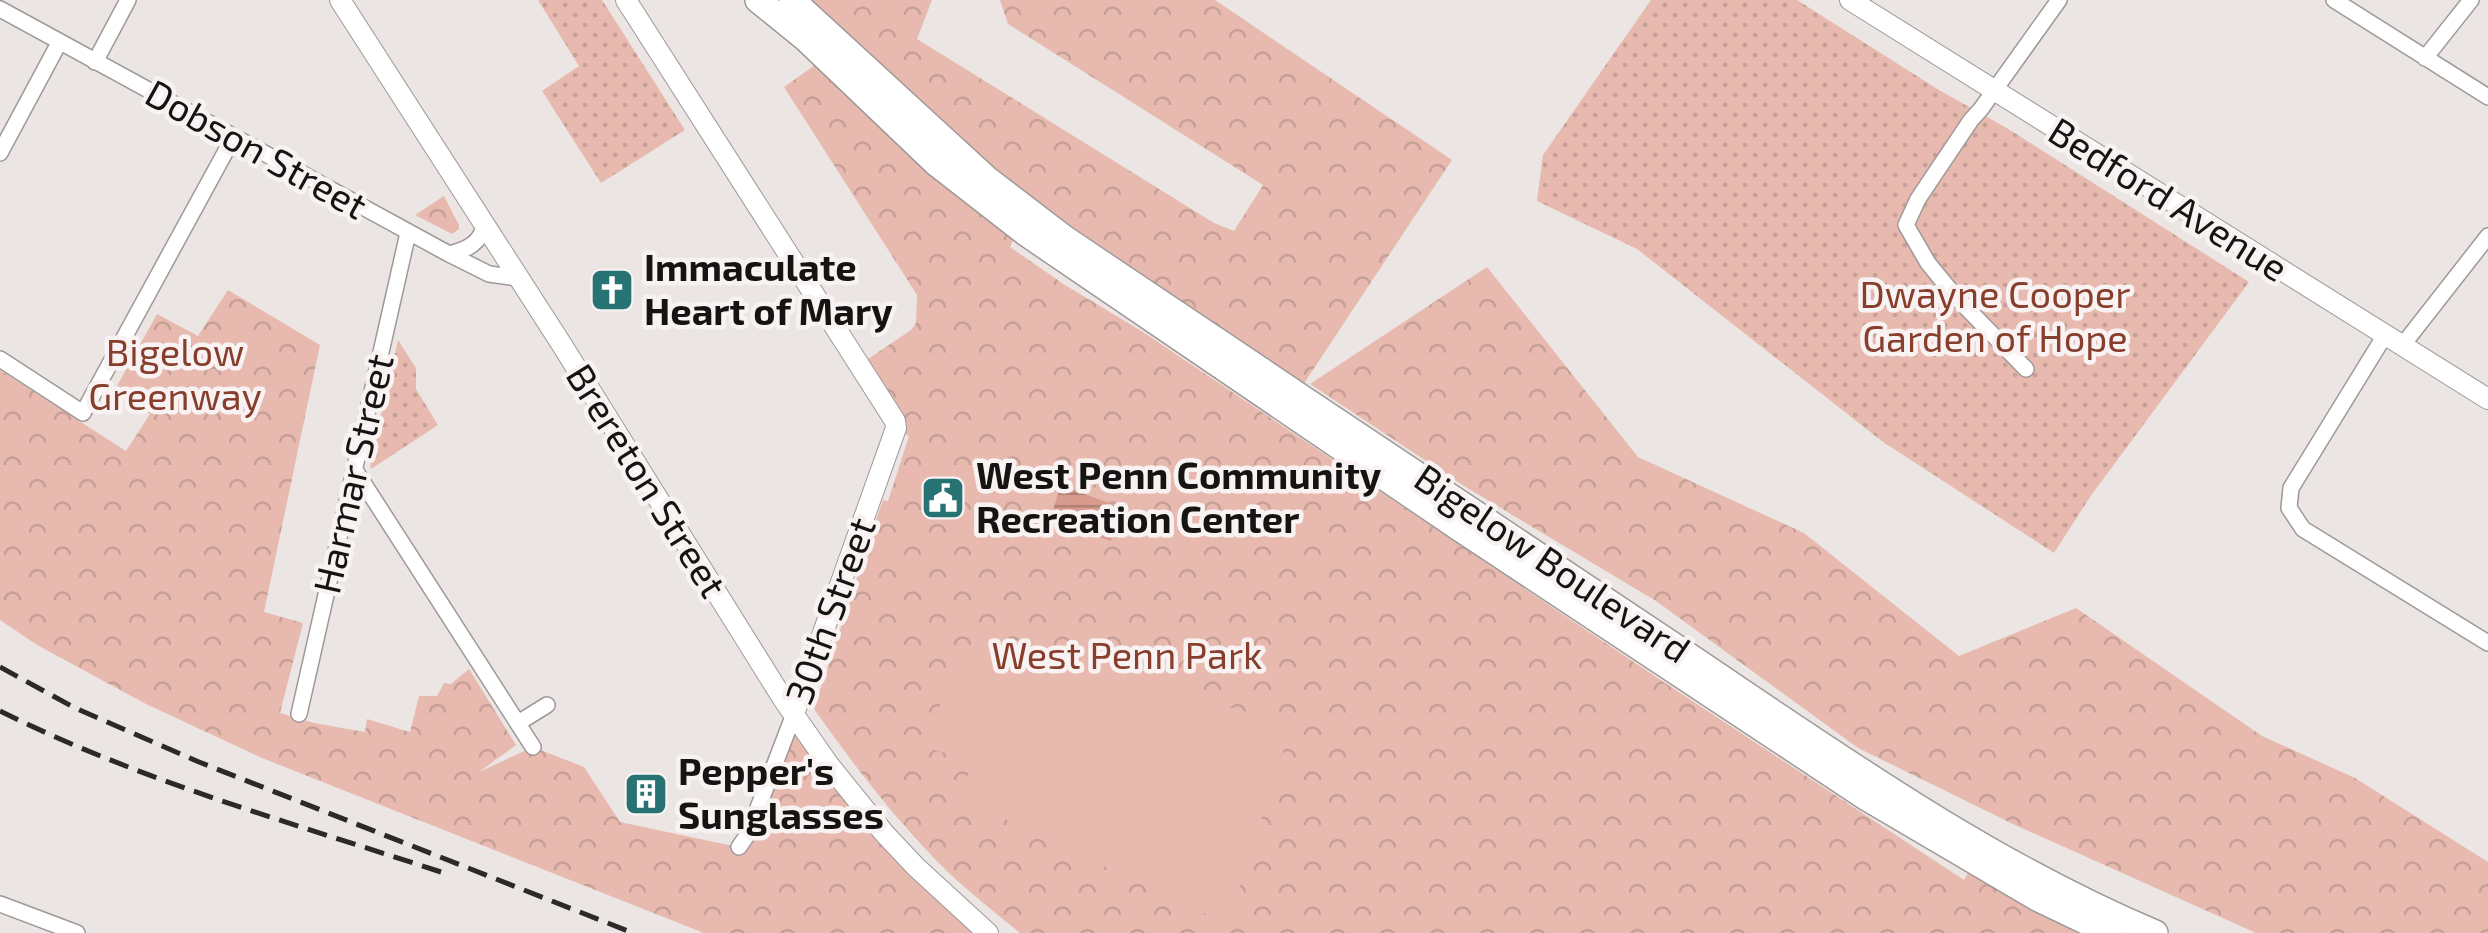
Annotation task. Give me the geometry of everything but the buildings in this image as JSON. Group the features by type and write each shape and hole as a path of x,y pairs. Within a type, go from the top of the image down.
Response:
{"main road":[{"name":"Bigelow Boulevard","path":"758,0 805,38 937,164 1026,234 1459,528 1867,798 2038,898 2110,933"},
{"name":"Bigelow Boulevard","path":"792,0 987,180 1064,238 1862,772 2021,867 2155,933"}],"street":[{"path":"95,62 128,0"},
{"name":"Brereton Street","path":"340,0 783,699 884,833 988,933"},
{"name":"30th Street","path":"626,0 892,414 896,428 794,714 748,834 739,847"},
{"name":"Bedford Avenue","path":"1850,0 2488,400"},
{"path":"2026,369 1955,296 1928,263 1906,224 1918,199 2060,0"},
{"path":"2334,0 2488,97"},
{"path":"2425,58 2471,0"},
{"name":"Dobson Street","path":"0,9 408,233 489,274 518,278"},
{"path":"0,153 59,43"},
{"path":"0,359 83,413 234,138"},
{"path":"449,254 474,244 483,235 484,224"},
{"name":"Harmar Street","path":"300,714 408,233"},
{"path":"2488,236 2393,341 2291,488 2289,508 2304,529 2488,643"},
{"path":"355,470 533,747"},
{"path":"518,724 548,705"},
{"path":"0,904 76,933"}],"green space":[{"path":"538,0 602,0 685,130 601,183 542,91 579,66"},
{"path":"792,0 932,0 917,39 1214,223 1234,231 1263,185 1008,24 1000,0 1215,0 1452,160 1297,394 1064,238"},
{"name":"Dwayne Cooper Garden of Hope","path":"1651,0 1797,0 2249,282 2090,497 2054,553 1883,442 1637,249 1537,201 1543,155"},
{"name":"West Penn Park","path":"825,58 1019,229 1010,247 1964,880 1970,870 2087,933 1020,933 957,880 912,834 814,709 880,508 883,500 888,501 909,436 896,428 859,365 911,330 916,323 917,295 784,87"},
{"path":"444,196 459,225 452,234 415,215"},
{"path":"1487,267 1638,457 1804,533 1959,656 2076,608 2262,736 2355,778 2488,862 2488,933 2256,933 2015,825 1858,748 1656,601 1464,486 1310,384"},
{"name":"Bigelow Greenway","path":"228,290 320,345 264,612 303,623 280,713 365,732 367,719 410,732 419,696 437,696 444,683 451,684 469,669 516,745 479,772 533,747 584,767 620,822 738,847 794,714 829,765 988,933 704,933 262,758 146,704 37,645 0,620 0,370 126,451 150,414 113,393 157,314 198,336"},
{"path":"398,340 416,368 416,389 438,425 371,469 370,463"},
{"path":"1007,638 1189,686 1189,697 1279,720 1286,742 1231,915 1205,914 969,802 972,794 965,791 971,761 928,748 956,646 1001,659"}],"shaded area":[{"path":"1062,481 1068,488 1120,507 1111,541 1050,520"}],"railway":[{"path":"0,667 75,708 199,762 633,933"},
{"path":"0,711 162,780 441,872"}],"place":[{"name":"Immaculate Heart of Mary","path":"612,290"},
{"name":"West Penn Community Recreation Center","path":"943,498"},
{"name":"Pepper's Sunglasses","path":"646,794"}]}
